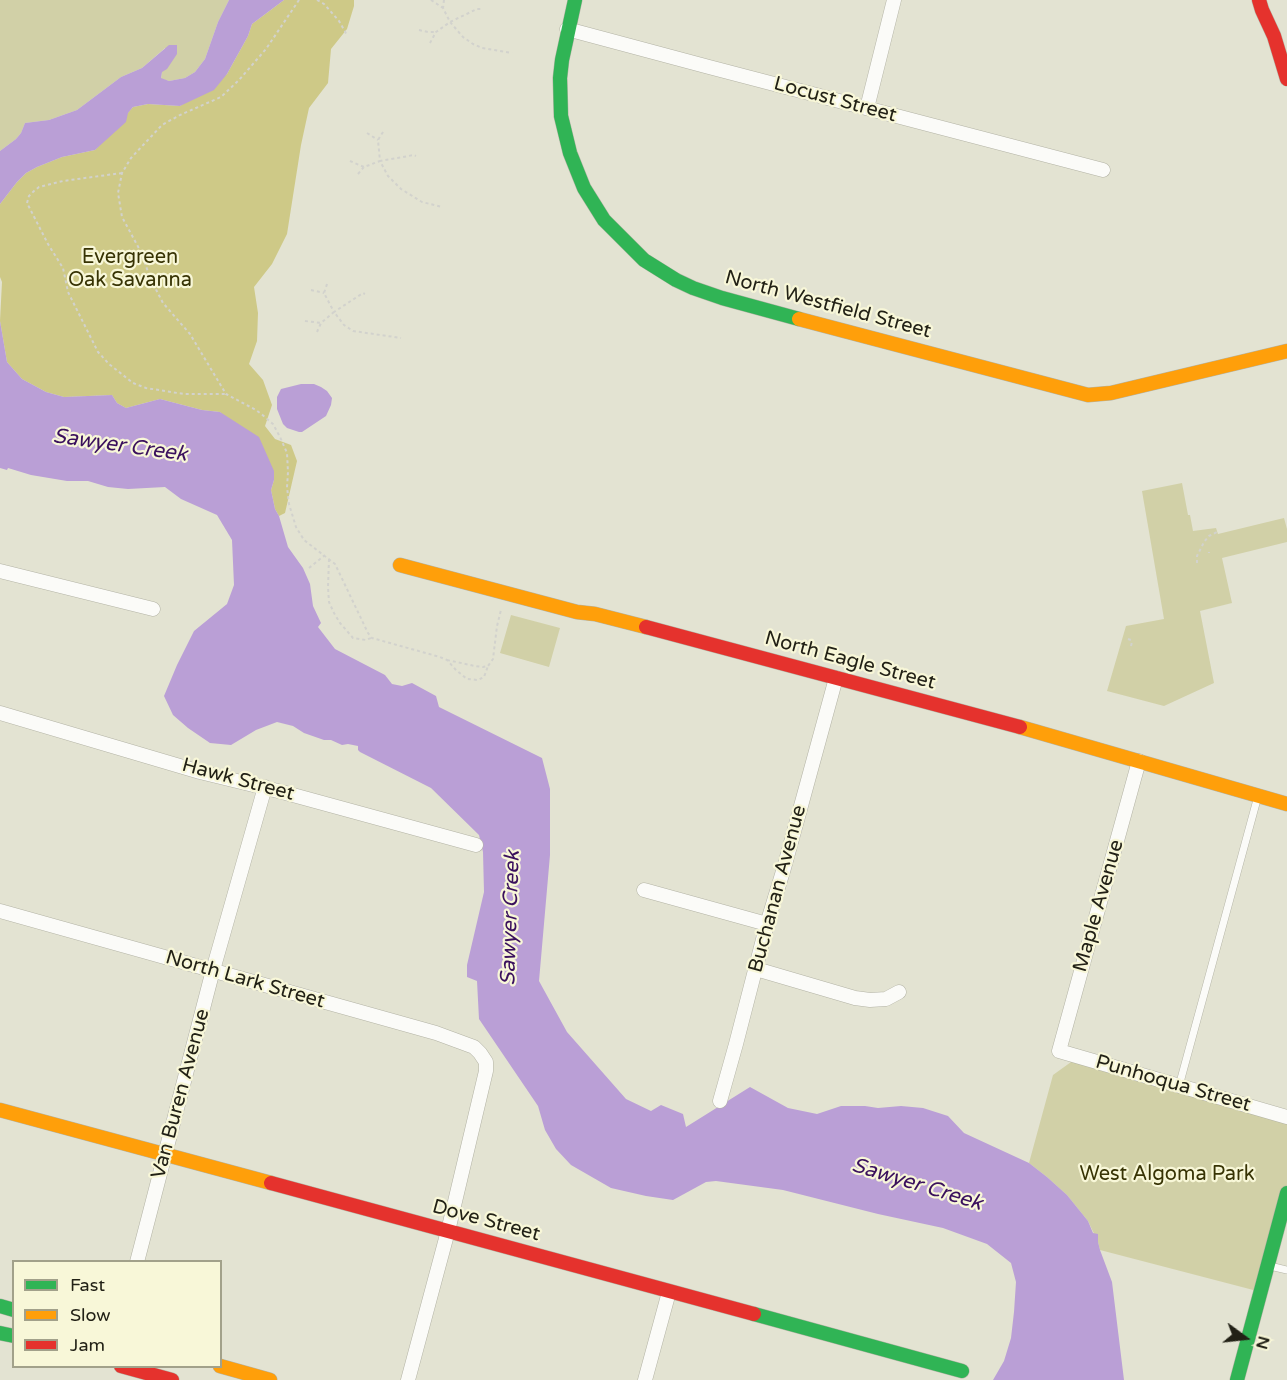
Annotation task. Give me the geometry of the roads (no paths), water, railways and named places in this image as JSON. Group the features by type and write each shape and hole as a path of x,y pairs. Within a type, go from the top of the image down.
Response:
{"street":[{"name":"North Westfield Street","path":"575,0 567,29 560,78 561,116 570,153 584,188 604,220 630,248 660,271 693,288 1088,395 1111,393 1287,351"},
{"path":"867,108 894,0"},
{"path":"1259,0 1274,36 1287,79"},
{"path":"1273,0 1274,36"},
{"name":"Locust Street","path":"567,29 1102,170"},
{"name":"North Eagle Street","path":"400,565 987,718 1287,804"},
{"path":"0,571 153,609"},
{"name":"Buchanan Avenue","path":"720,1101 836,678"},
{"name":"Hawk Street","path":"0,713 200,772 264,787 476,846"},
{"name":"Maple Avenue","path":"1059,1051 1139,761"},
{"name":"Van Buren Avenue","path":"138,1260 213,970 264,787"},
{"path":"644,890 767,924"},
{"name":"North Lark Street","path":"0,911 436,1033 474,1047 484,1058 486,1071 448,1231"},
{"path":"756,969 855,998 886,999 898,992"},
{"name":"Punhoqua Street","path":"1059,1051 1287,1117"},
{"name":"Dove Street","path":"0,1110 962,1371"},
{"path":"1237,1380 1287,1193"},
{"path":"408,1380 448,1231"},
{"path":"645,1380 669,1292"},
{"path":"222,1367 270,1380"},
{"path":"129,1368 172,1380"}],"lane":[{"path":"1179,1086 1258,796"},
{"path":"1268,1265 1287,1270"}],"water":[{"path":"229,0 284,0 252,24 227,74 214,90 180,106 148,104 133,107 128,113 126,122 95,150 62,157 26,173 0,204 0,151 16,139 25,123 49,120 77,110 121,77 142,68 169,45 177,45 177,54 167,69 162,72 161,78 169,81 185,78 195,72 205,59 218,22"},
{"name":"Sawyer Creek","path":"0,321 7,362 22,379 46,392 64,397 112,395 117,403 126,408 160,399 202,410 220,412 259,437 274,471 271,490 288,547 303,568 310,584 313,606 321,623 318,627 335,649 385,675 392,684 402,686 412,683 436,696 439,707 542,758 550,789 550,855 539,981 567,1032 626,1099 651,1111 661,1105 683,1114 686,1127 750,1087 788,1108 817,1114 841,1106 878,1108 901,1106 923,1108 948,1116 964,1133 1029,1163 1047,1177 1067,1195 1088,1221 1093,1233 1098,1234 1100,1250 1112,1282 1124,1380 993,1380 1004,1361 1011,1338 1016,1282 1011,1263 987,1244 943,1228 783,1190 716,1181 706,1182 673,1200 646,1196 611,1188 571,1165 556,1149 545,1130 538,1106 479,1019 477,981 467,977 467,965 484,892 483,852 479,835 431,788 360,752 358,746 324,740 304,733 293,726 277,722 256,730 231,745 210,743 173,715 164,696 177,665 194,631 227,604 234,585 232,540 217,515 181,499 165,487 128,489 108,487 88,481 67,481 0,468"},
{"path":"301,384 314,384 321,387 332,398 326,416 299,432 283,424 277,409 277,397 281,389"}],"park label":[{"name":"Evergreen Oak Savanna","path":"130,270"},
{"name":"West Algoma Park","path":"1167,1175"}]}
